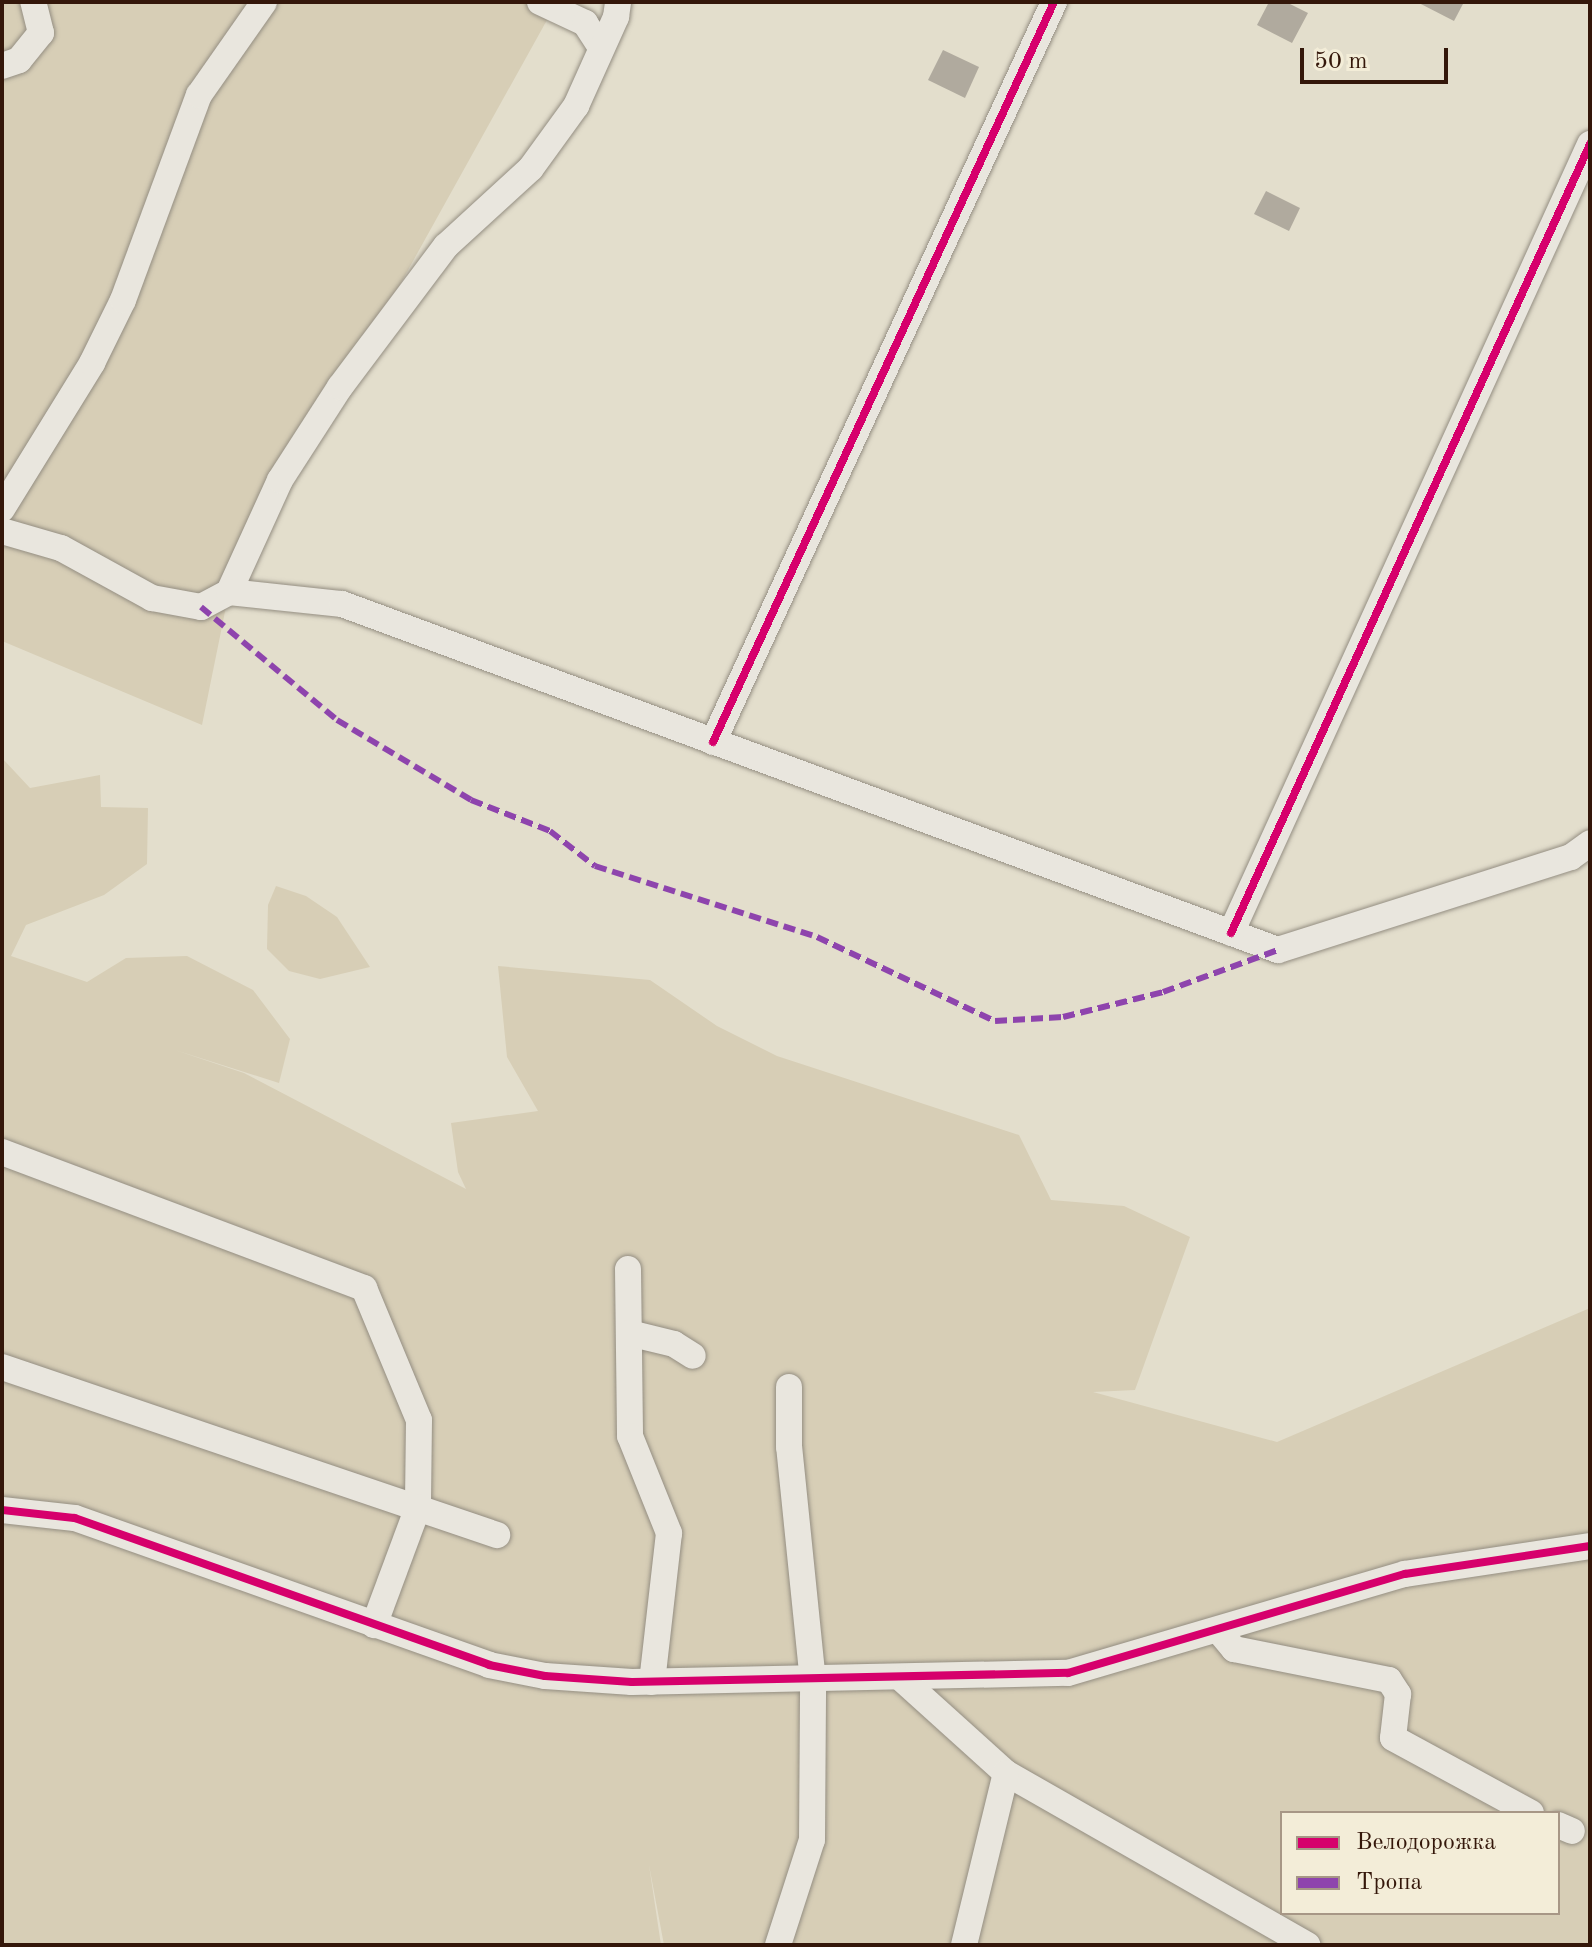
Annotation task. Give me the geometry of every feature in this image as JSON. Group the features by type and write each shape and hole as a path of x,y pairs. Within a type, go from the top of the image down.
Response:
{"street":[{"path":"2,66 19,60 41,33 33,2"},
{"path":"2,509 99,351 199,95 264,2"},
{"path":"540,2 585,23 601,48"},
{"path":"229,592 280,480 340,387 446,246 531,168 576,106 618,2"},
{"path":"713,742 1054,2"},
{"path":"1231,933 1590,144"},
{"path":"2,531 61,548 152,598 201,607 229,592 342,604 1278,950 1571,857 1590,843"},
{"path":"2,1152 364,1288 419,1420 418,1507 374,1625"},
{"path":"628,1269 630,1436 669,1533 652,1682"},
{"path":"629,1333 674,1344 693,1356"},
{"path":"2,1367 497,1535"},
{"path":"778,1945 812,1840 813,1682 789,1447 789,1387"},
{"path":"2,1510 75,1518 374,1625 516,1672 652,1682 813,1682 1068,1673 1405,1574 1590,1546"},
{"path":"1218,1630 1234,1649 1389,1680 1398,1694 1393,1738 1423,1759 1527,1811"},
{"path":"903,1680 1006,1773 1307,1945"},
{"path":"964,1945 1006,1773"}],"shaded area":[{"path":"2,2 557,2 229,592 202,725 2,641"},
{"path":"2,758 30,788 100,775 101,807 148,808 147,864 104,895 26,925 11,956 87,982 126,958 187,956 253,990 290,1039 279,1083 175,1050 244,1073 466,1189 458,1172 451,1123 538,1111 507,1057 498,966 650,980 717,1026 777,1056 1019,1135 1051,1200 1124,1206 1190,1237 1135,1390 1093,1392 1277,1442 1590,1308 1590,1945 664,1945 649,1865 661,1945 2,1945"},
{"path":"276,886 306,896 337,917 370,967 320,979 289,971 267,949 268,905"}],"building":[{"path":"1269,2 1286,2 1308,13 1292,43 1257,25"},
{"path":"1417,2 1464,2 1454,21"},
{"path":"943,50 979,67 965,98 928,80"},
{"path":"1266,191 1300,208 1289,231 1254,214"}],"marked path":[{"path":"201,607 337,720 471,800 550,831 595,866 817,937 995,1021 1063,1017 1163,992 1278,950"}],"cycle path":[{"path":"713,742 1054,2"},
{"path":"1231,933 1590,144"},
{"path":"2,1510 75,1518 489,1665 545,1676 632,1682 1068,1673 1405,1574 1590,1546"}]}
